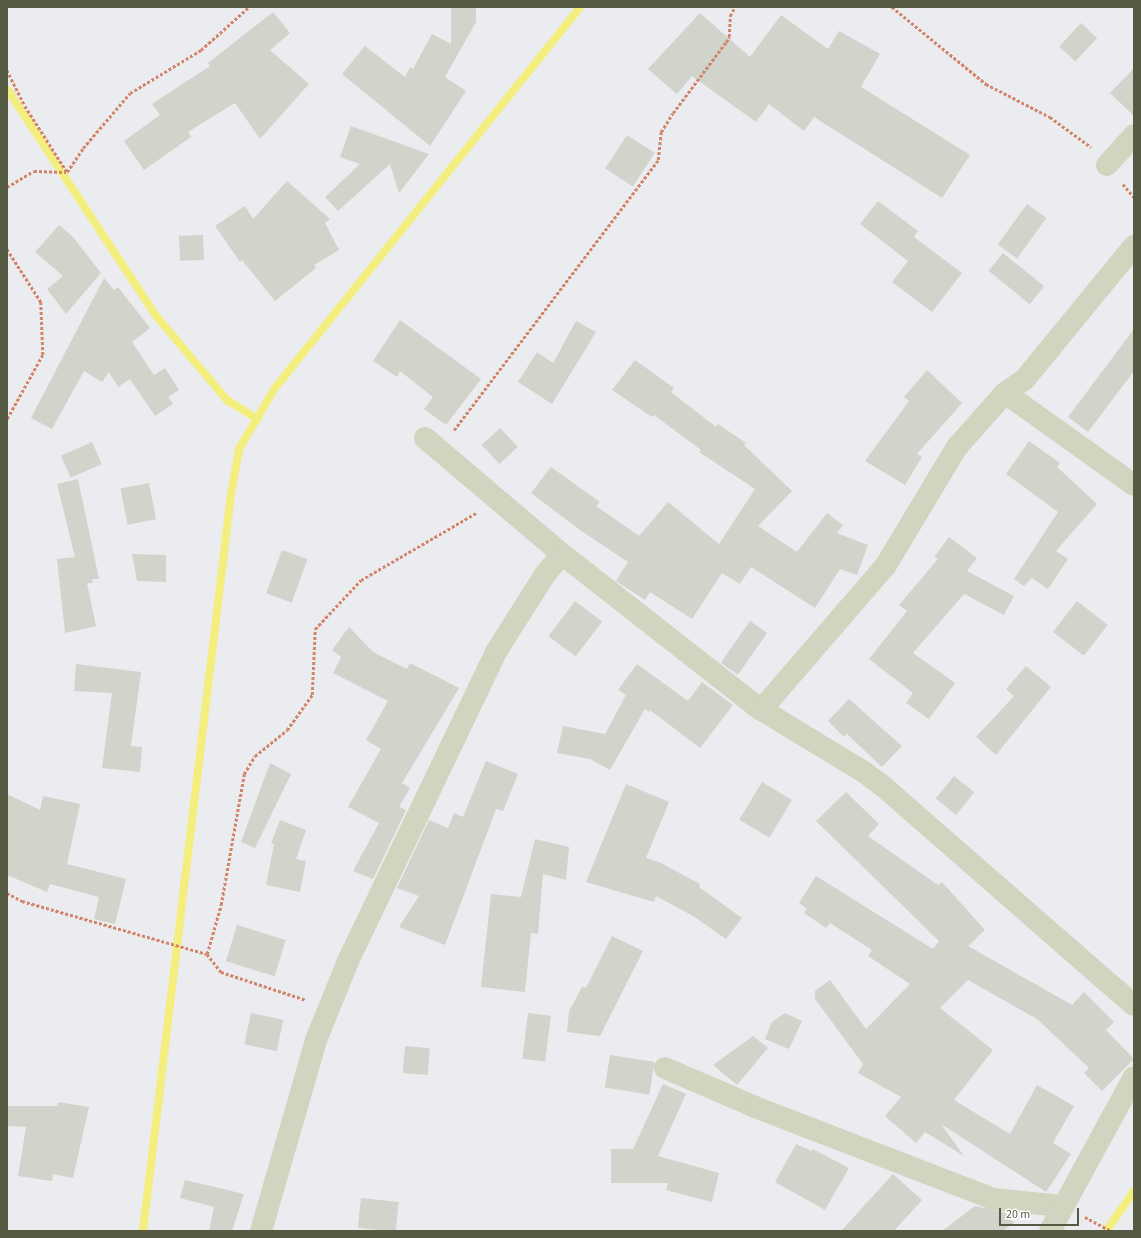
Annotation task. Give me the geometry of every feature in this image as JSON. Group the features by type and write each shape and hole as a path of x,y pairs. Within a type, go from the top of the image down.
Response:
{"street":[{"path":"1107,165 1134,135"},
{"path":"761,710 886,565 957,447 1005,393 1025,379 1134,246"},
{"path":"1005,393 1134,485"},
{"path":"432,444 562,554 761,710 864,772 885,788 1134,1005"},
{"path":"261,1231 316,1040 358,941 496,652 544,576 562,554"},
{"path":"665,1068 783,1118 994,1199 1062,1206"},
{"path":"1050,1231 1062,1206 1134,1077"}],"path":[{"path":"67,172 83,148 130,93 201,50 249,7"},
{"path":"432,444 658,160 661,132 686,95 729,37 730,16 735,7"},
{"path":"892,7 986,84 1071,131 1094,150 1134,197"},
{"path":"7,70 25,106 67,172"},
{"path":"7,187 34,171 67,172"},
{"path":"7,249 41,302 43,355 7,420"},
{"path":"207,954 220,905 244,774 255,756 287,730 312,695 315,629 361,580 499,500"},
{"path":"7,893 22,901 164,942 192,952 207,954 220,972 329,1008"}],"building":[{"path":"451,7 476,7 476,22 445,77 466,91 430,146 342,74 365,46 405,77 410,67 413,69 432,34 451,44"},
{"path":"273,12 290,33 270,50 309,84 260,139 235,103 188,132 191,137 144,170 124,141 160,115 152,104 210,66 208,63"},
{"path":"700,13 750,57 781,15 828,49 839,31 880,54 861,87 970,155 942,198 814,117 804,131 769,104 756,122 692,76 677,94 648,69"},
{"path":"1081,23 1097,38 1075,61 1059,46"},
{"path":"1134,68 1134,116 1110,93"},
{"path":"351,126 429,154 399,193 390,164 338,211 325,197 360,164 340,157"},
{"path":"627,135 655,153 633,187 605,169"},
{"path":"287,181 330,219 325,223 339,250 314,265 316,268 275,301 242,260 240,262 215,226 245,206 253,219"},
{"path":"878,201 918,231 914,237 962,273 932,312 892,282 908,261 860,224"},
{"path":"1027,204 1046,218 1017,259 998,244"},
{"path":"59,225 73,237 101,273 66,314 47,289 63,276 35,252"},
{"path":"203,235 204,260 180,261 179,236"},
{"path":"1003,253 1044,286 1030,304 989,271"},
{"path":"104,278 114,290 118,287 150,328 132,342 154,375 165,368 179,390 168,397 173,404 155,416 130,379 118,387 109,372 102,382 84,371 52,429 31,418"},
{"path":"400,320 481,379 446,425 424,409 433,397 400,371 397,377 373,361"},
{"path":"576,321 596,332 552,404 518,382 537,352 553,363"},
{"path":"1134,329 1134,371 1088,432 1068,417"},
{"path":"635,360 674,388 671,392 716,427 718,424 746,443 744,445 792,491 758,526 797,552 827,513 843,525 837,533 868,545 857,575 840,569 815,608 751,567 740,584 722,573 692,619 650,592 645,600 616,581 628,562 580,530 531,493 551,467 600,502 596,506 639,536 668,502 719,544 755,489 699,452 701,450 654,415 652,417 612,390"},
{"path":"927,370 962,403 917,454 922,457 905,485 865,461 909,401 904,397"},
{"path":"500,428 518,447 499,464 482,445"},
{"path":"1029,441 1060,463 1057,467 1097,504 1056,551 1068,559 1048,589 1032,578 1024,586 1014,579 1058,512 1006,474"},
{"path":"92,442 102,464 71,478 61,456"},
{"path":"78,479 99,579 92,579 93,583 87,583 96,626 65,633 57,559 75,557 57,484"},
{"path":"149,483 156,519 128,525 121,489"},
{"path":"949,537 977,558 967,571 1014,596 1004,615 964,594 913,653 955,683 929,719 906,703 913,693 869,659 907,611 899,605 938,559 934,557"},
{"path":"282,550 307,559 292,602 266,593"},
{"path":"132,554 166,555 166,582 137,581"},
{"path":"575,601 602,621 576,657 549,636"},
{"path":"1077,601 1108,625 1084,656 1053,632"},
{"path":"750,621 767,633 738,675 721,663"},
{"path":"349,627 373,652 407,669 410,663 459,688 402,783 410,788 399,807 406,810 373,879 353,871 379,823 348,807 381,749 366,740 388,701 333,673 341,657 332,650"},
{"path":"76,664 141,672 131,746 142,747 140,772 102,768 112,693 74,691"},
{"path":"637,664 688,701 702,682 733,705 700,748 650,710 649,712 645,709 610,770 590,759 557,753 563,726 605,734 626,695 618,690"},
{"path":"1026,666 1051,687 996,755 976,737 1014,696 1006,689"},
{"path":"849,699 902,746 882,767 847,734 844,737 828,721"},
{"path":"486,761 518,774 503,811 496,809 445,945 399,927 419,896 397,888 429,820 448,828 454,813 463,817"},
{"path":"270,763 291,774 255,848 241,842"},
{"path":"954,776 974,792 956,815 936,799"},
{"path":"762,782 792,800 769,838 739,820"},
{"path":"626,784 669,802 646,858 659,862 700,884 699,887 742,918 726,939 693,916 656,896 654,902 586,882"},
{"path":"846,792 879,824 868,836 938,885 942,882 985,930 968,946 1072,1005 1084,992 1114,1022 1106,1030 1134,1059 1102,1091 1084,1073 1089,1068 1037,1019 968,980 940,1008 993,1050 954,1100 1010,1134 1037,1085 1074,1106 1053,1143 1071,1154 1046,1192 941,1124 964,1156 925,1132 916,1143 885,1116 901,1097 858,1073 863,1064 815,999 815,991 830,980 866,1029 910,984 868,956 872,950 830,923 826,928 804,913 807,909 799,903 816,876 933,949 939,941 816,821"},
{"path":"7,794 40,810 43,796 80,804 67,864 126,879 115,924 94,919 99,897 50,884 47,892 7,875"},
{"path":"280,820 306,830 296,859 306,861 300,892 266,885 274,844 271,843"},
{"path":"535,839 569,847 566,880 543,874 538,934 531,933 525,992 481,987 491,894 521,897"},
{"path":"237,925 286,940 275,976 226,961"},
{"path":"612,936 643,951 600,1036 567,1032 569,1011 582,987 586,988"},
{"path":"251,1013 283,1020 277,1051 244,1044"},
{"path":"528,1013 551,1016 545,1061 522,1059"},
{"path":"785,1013 802,1021 789,1049 765,1039 772,1022"},
{"path":"753,1036 768,1048 737,1085 713,1065"},
{"path":"405,1046 430,1048 428,1075 403,1073"},
{"path":"610,1055 654,1062 649,1095 605,1088"},
{"path":"663,1084 686,1094 658,1156 719,1173 712,1202 666,1190 668,1183 611,1183 611,1149 633,1149"},
{"path":"58,1102 89,1107 73,1178 53,1174 52,1181 18,1176 26,1127 7,1126 7,1106 57,1106"},
{"path":"796,1144 812,1151 813,1149 849,1168 825,1210 775,1182"},
{"path":"893,1174 922,1200 894,1231 841,1231"},
{"path":"185,1180 244,1194 232,1231 209,1231 214,1207 180,1198"},
{"path":"361,1198 399,1202 396,1231 358,1228"},
{"path":"975,1206 1007,1213 1014,1223 1003,1231 942,1231"}],"waterway":[{"path":"143,1231 231,494 239,449 275,388 580,7"},
{"path":"7,89 157,317 227,400 257,419"},
{"path":"1106,1231 1134,1191"}]}
